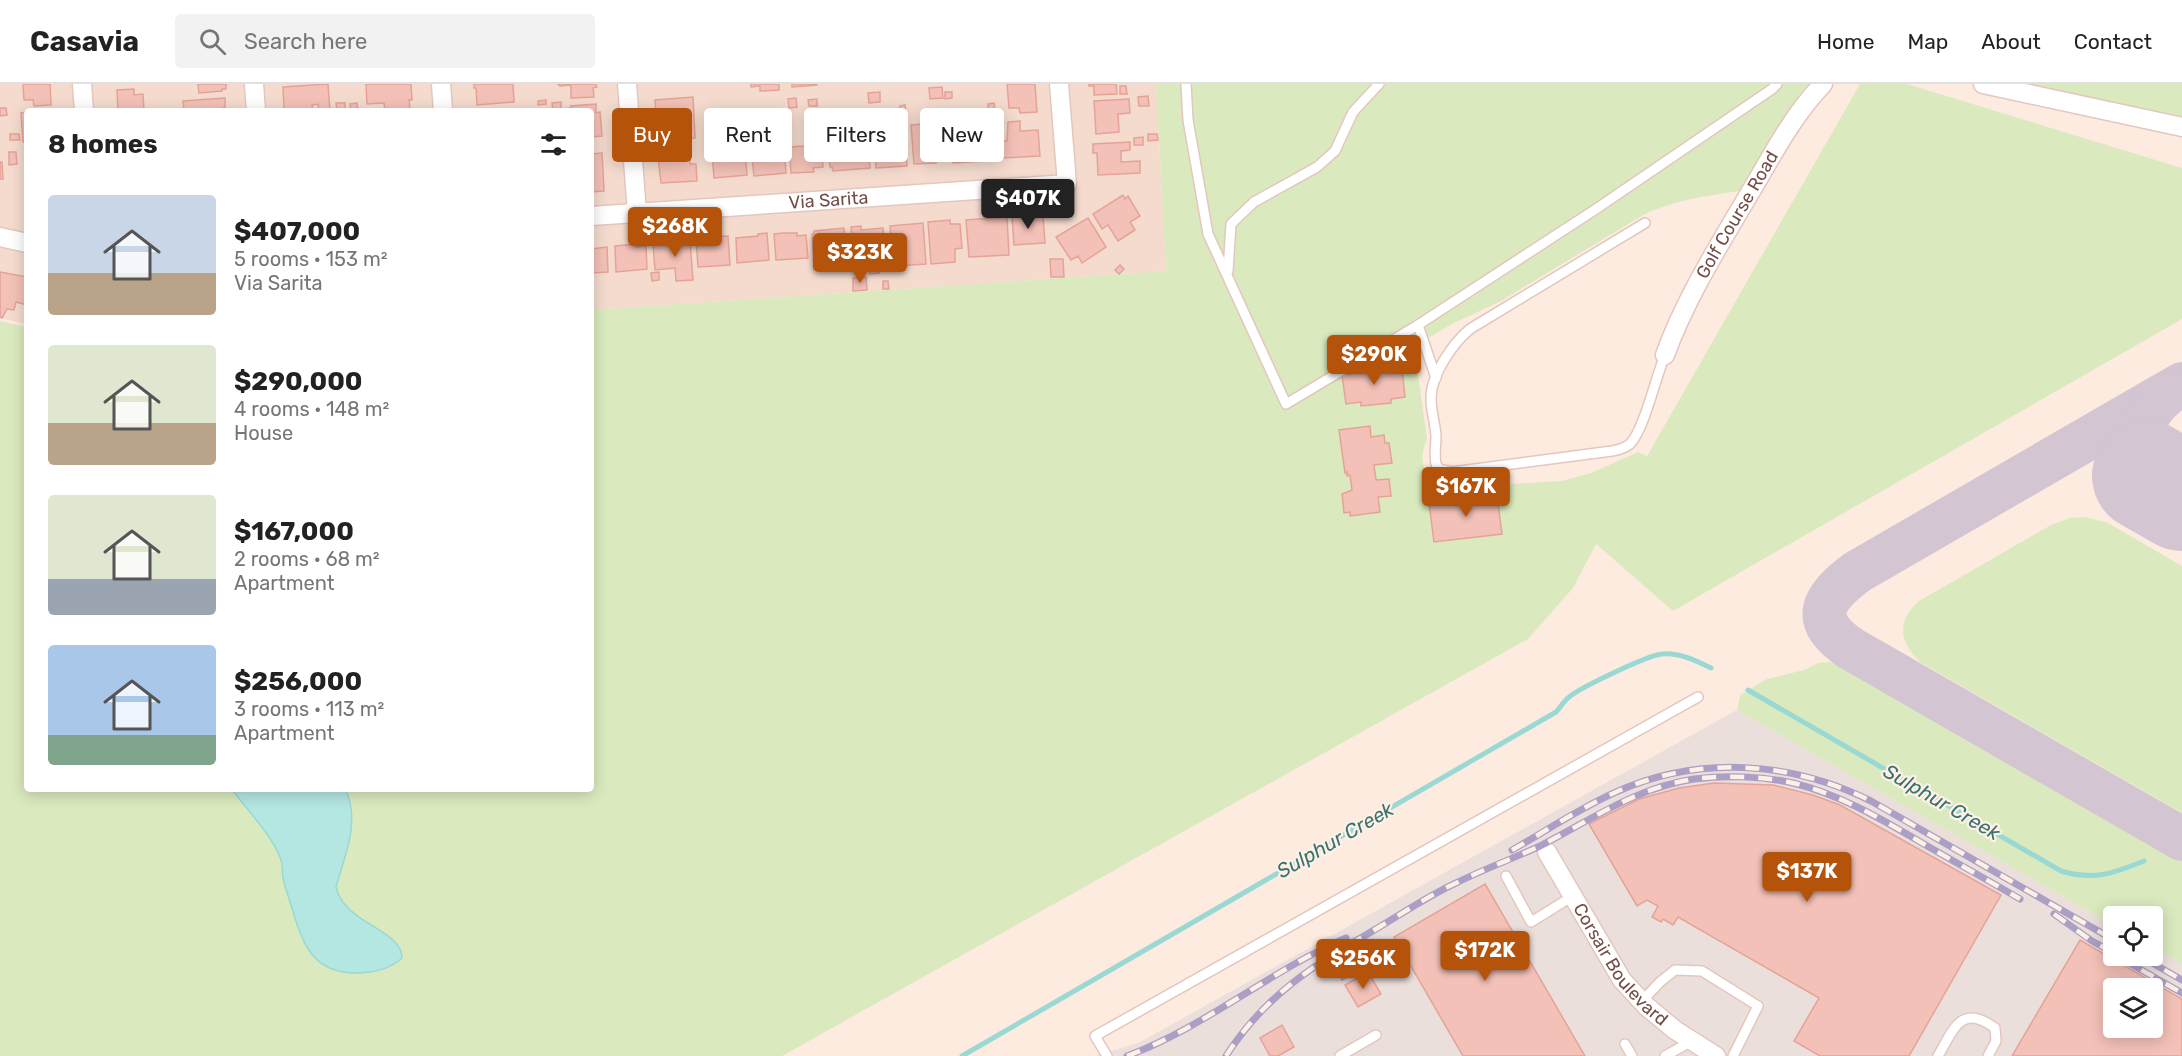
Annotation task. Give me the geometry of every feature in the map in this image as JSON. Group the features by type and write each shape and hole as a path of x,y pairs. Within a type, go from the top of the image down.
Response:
{"street":[{"path":"82,84 84,108"},
{"path":"254,84 256,108"},
{"path":"441,84 443,108"},
{"path":"627,84 637,212"},
{"name":"Via Sarita","path":"594,216 1067,184 1059,84"},
{"name":"Golf Course Road","path":"1665,355 1676,326 1703,274 1794,118 1823,84"},
{"path":"1983,84 2182,127"},
{"path":"0,237 24,242"},
{"name":"Corsair Boulevard","path":"1547,852 1623,980 1642,1001 1675,1030 1716,1056"}],"lane":[{"path":"1186,84 1188,120 1208,234 1286,404 1418,325 1596,208 1777,84"},
{"path":"1227,273 1231,225 1254,202 1317,167 1335,151 1353,112 1379,84"},
{"path":"1645,223 1470,329 1454,345 1436,378 1431,397 1436,442 1435,459 1439,469 1452,471 1612,452 1624,448 1630,444 1638,430 1665,355"},
{"path":"1418,325 1436,378"},
{"path":"1107,1056 1095,1036 1698,698"},
{"path":"1506,876 1531,922 1573,896"},
{"path":"1642,1001 1675,970 1702,971 1758,1006 1733,1056"},
{"path":"1938,1056 1959,1022 1971,1017 1983,1019 1995,1028 1996,1041 1988,1056"},
{"path":"1340,1056 1376,1035"},
{"path":"1665,1056 1692,1041"},
{"path":"1625,1044 1632,1056"}],"shaded area":[{"path":"0,84 1156,84 1166,271 594,310 594,108 24,108 24,323 0,318"},
{"path":"1737,710 2103,919 2103,966 2163,966 2163,953 2182,964 2182,1056 1096,1056 1140,1042"}],"green space":[{"path":"1156,84 1808,84 1739,191 1678,202 1643,215 1501,301 1452,324 1414,346 1427,439 1422,459 1427,471 1440,476 1463,477 1465,490 1562,481 1591,473 1638,452 1647,456 1860,84 1907,84 2182,168 2182,319 1673,611 1596,544 1573,588 1528,639 782,1056 0,1056 0,321 24,326 24,792 594,792 594,310 1166,271"},
{"path":"2026,84 2182,84 2182,117 2048,89"},
{"path":"2085,517 2108,523 2182,566 2182,813 1920,662 1904,639 1906,616 1919,601 2051,525 2070,518"},
{"path":"1829,662 1849,666 2182,858 2182,964 2163,953 2163,906 2103,906 2103,919 1737,710 1740,695 1767,679 1804,670 1818,663"}],"water":[{"path":"234,792 346,792 350,801 352,825 336,887 341,899 350,910 393,940 402,958 386,968 362,973 341,972 319,962 305,944 300,933 285,886 282,862 267,834"}],"building":[{"path":"23,84 50,84 51,105 34,106 33,100 24,100"},
{"path":"198,84 226,84 226,89 199,93"},
{"path":"328,84 330,108 319,108 318,104 312,105 312,108 284,108 283,87"},
{"path":"366,84 411,84 410,108 385,108 384,103 367,104"},
{"path":"474,84 513,84 514,102 477,105"},
{"path":"558,84 596,84 597,87 593,88 594,97 571,98 571,85 560,86"},
{"path":"751,84 779,84 779,90 760,91 760,86 751,87"},
{"path":"792,84 817,84 817,85 792,87"},
{"path":"1007,84 1035,84 1037,112 1020,113 1019,108 1009,108"},
{"path":"1089,84 1116,84 1117,94 1094,95 1094,86 1089,86"},
{"path":"1120,86 1126,86 1127,94 1120,94"},
{"path":"942,87 943,98 930,99 929,88"},
{"path":"134,89 134,95 143,94 144,108 118,108 117,90"},
{"path":"880,92 880,102 869,103 868,93"},
{"path":"945,92 952,92 952,98 945,99"},
{"path":"1148,96 1149,106 1139,106 1138,97"},
{"path":"693,97 695,138 692,138 692,108 656,108 655,100"},
{"path":"225,98 225,108 184,108 183,101"},
{"path":"796,98 797,107 789,108 788,99"},
{"path":"817,99 817,106 809,106 808,100"},
{"path":"1129,99 1130,113 1118,114 1119,132 1096,134 1094,101"},
{"path":"546,100 546,104 538,105 538,101"},
{"path":"561,102 561,108 553,108 552,103"},
{"path":"336,103 345,103 345,108 337,108"},
{"path":"357,103 358,108 351,108 350,104"},
{"path":"994,103 995,108 988,108 988,104"},
{"path":"596,104 596,113 600,112 602,136 594,137 594,108 572,108 571,106"},
{"path":"0,108 6,108 7,115 0,116"},
{"path":"24,112 24,142 23,142 21,113"},
{"path":"1020,121 1020,131 1038,130 1040,156 1004,158 1004,141 1007,141 1008,122"},
{"path":"920,124 920,162 936,163 914,164 911,125"},
{"path":"10,134 19,134 20,140 10,140"},
{"path":"1148,134 1157,134 1158,140 1148,141"},
{"path":"1143,137 1143,145 1134,145 1134,138"},
{"path":"1130,142 1130,150 1121,151 1121,162 1140,161 1140,173 1098,175 1097,153 1093,153 1093,144"},
{"path":"804,146 804,162 823,162 823,167 813,168 814,172 791,173 792,147"},
{"path":"9,152 16,152 17,164 9,165"},
{"path":"602,153 604,191 594,192 594,154"},
{"path":"0,162 2,162 3,179 0,179"},
{"path":"659,162 696,164 697,181 661,183"},
{"path":"713,162 746,162 747,175 714,178"},
{"path":"752,162 785,162 786,173 754,176"},
{"path":"830,162 870,162 870,168 833,171"},
{"path":"876,162 907,162 907,166 876,168"},
{"path":"1123,195 1125,199 1128,196 1140,216 1130,222 1135,230 1118,241 1108,225 1102,229 1093,214"},
{"path":"1034,215 1034,218 1043,217 1045,243 1014,245 1012,216"},
{"path":"1007,217 1009,255 969,257 966,220"},
{"path":"1088,218 1106,247 1082,263 1078,256 1071,260 1056,237"},
{"path":"950,220 950,224 960,224 962,248 955,249 955,262 931,264 928,222"},
{"path":"923,223 926,264 896,266 895,252 892,252 890,226"},
{"path":"861,226 861,230 883,228 886,263 879,264 879,273 870,274 870,264 854,265 851,227"},
{"path":"844,228 847,267 814,269 812,234 814,231"},
{"path":"767,233 769,260 737,263 736,238"},
{"path":"774,234 806,235 808,258 776,260"},
{"path":"728,236 730,265 698,267 696,238"},
{"path":"690,240 693,280 676,281 675,268 655,270 653,243"},
{"path":"636,244 636,247 646,246 647,269 616,272 615,246"},
{"path":"607,247 608,272 594,273 594,249"},
{"path":"1050,259 1063,259 1064,277 1051,277"},
{"path":"1120,265 1124,269 1119,274 1115,270"},
{"path":"0,272 24,276 24,304 16,302 14,310 7,309 2,318 0,317"},
{"path":"659,272 659,280 652,281 651,273"},
{"path":"866,277 867,290 853,291 853,278"},
{"path":"883,281 888,281 889,289 883,289"},
{"path":"1387,366 1387,370 1402,368 1405,397 1391,399 1391,403 1361,406 1361,402 1346,404 1342,375 1357,373 1357,370"},
{"path":"1370,426 1371,437 1384,435 1385,443 1389,443 1392,463 1374,465 1376,480 1389,479 1391,496 1378,497 1380,512 1350,516 1350,512 1344,513 1342,494 1352,490 1350,475 1347,476 1347,472 1345,473 1339,430"},
{"path":"1497,495 1502,534 1434,542 1429,503"},
{"path":"1714,783 1773,785 1813,795 1840,805 2001,895 1909,1056 1820,1056 1794,1041 1819,998 1678,917 1673,925 1663,919 1661,922 1652,917 1658,906 1647,900 1637,906 1589,824 1639,799 1679,788"},
{"path":"1485,884 1585,1056 1463,1056 1394,937"},
{"path":"2080,940 2103,953 2103,966 2125,966 2146,978 2103,978 2103,1038 2163,1038 2163,988 2182,999 2182,1056 2012,1056"},
{"path":"1363,953 1370,965 1342,980 1336,969"},
{"path":"1383,954 1387,960 1377,966 1373,960"},
{"path":"1368,972 1381,994 1358,1007 1345,985"},
{"path":"1282,1025 1294,1047 1278,1056 1270,1056 1260,1038"}],"waterway":[{"name":"Sulphur Creek","path":"962,1056 1556,712 1568,698 1598,680 1662,654 1681,656 1711,668"},
{"name":"Sulphur Creek","path":"1748,690 2061,871 2084,875 2104,874 2144,861"}],"taxiway":[{"path":"2182,384 1857,572 1835,591 1825,609 1825,619 1829,628 1850,648 2182,839"},
{"path":"2171,391 2157,403 2148,416 2144,428 2148,453 2173,491"}],"runway":[{"path":"2147,476 2182,496"}],"railway":[{"path":"1512,850 1603,798 1648,780 1680,772 1712,768 1777,771 1809,778 1871,801 2103,934"},
{"path":"1226,1056 1242,1033 1277,996 1336,953 1418,903 1466,878 1540,846 1633,797 1673,783 1718,777 1756,778 1793,783 1826,793 1872,815 2020,899"},
{"path":"2054,914 2103,947"},
{"path":"1127,1056 1156,1044 1211,1015 1291,966 1346,938"},
{"path":"2135,966 2182,993"},
{"path":"2158,966 2182,980"}]}
